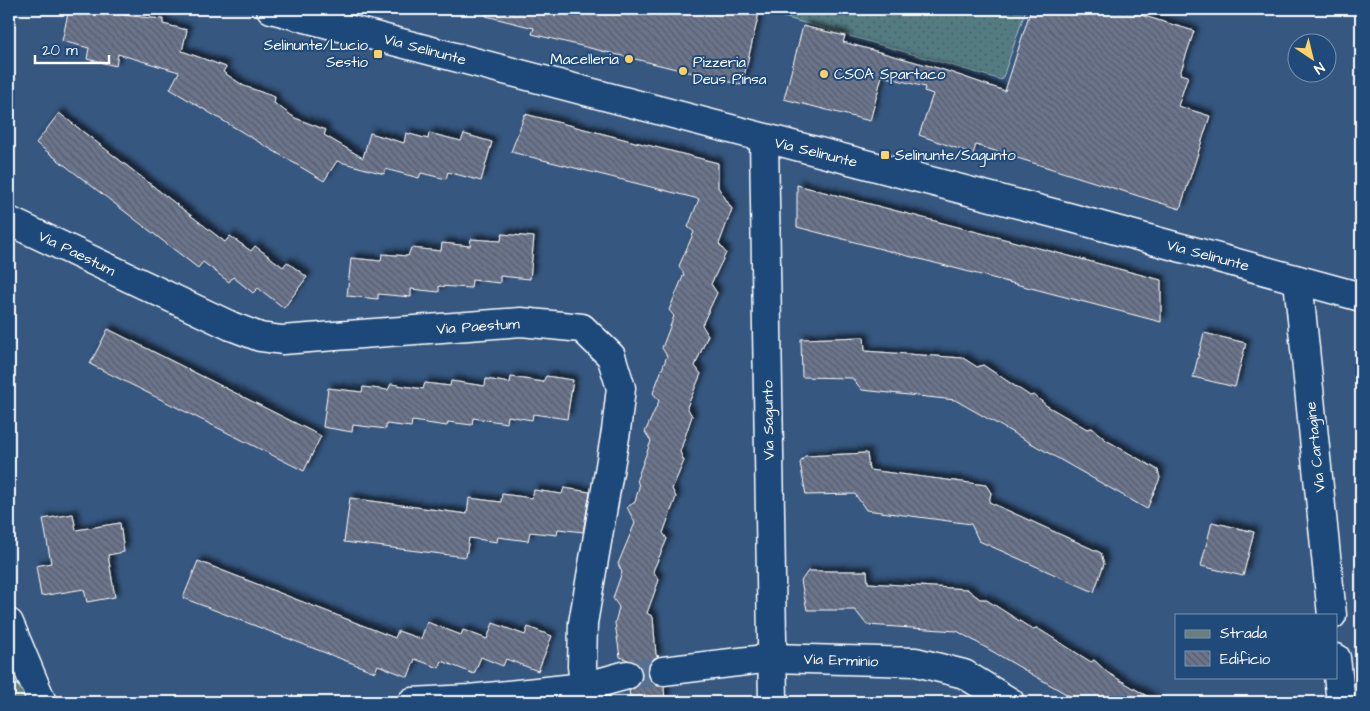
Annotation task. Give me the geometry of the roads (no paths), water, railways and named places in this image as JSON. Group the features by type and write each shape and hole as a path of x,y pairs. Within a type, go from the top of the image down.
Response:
{"main road":[{"path":"9,697 11,702"}],"street":[{"name":"Via Selinunte","path":"271,9 1072,218 1361,298"},
{"name":"Via Sagunto","path":"764,139 773,702"},
{"name":"Via Paestum","path":"9,221 231,326 267,339 282,340 521,322 582,328 611,356 621,388 616,431 583,623 582,666 585,695"},
{"name":"Via Cartagine","path":"1298,280 1332,614"},
{"path":"9,623 42,702"},
{"name":"Via Erminio","path":"663,671 772,658 916,662 964,674 1010,702"},
{"path":"412,702 585,695 628,675"},
{"path":"1338,676 1341,702"}],"tunnel":[{"path":"627,675 663,671"}],"place":[{"name":"Selinunte/Lucio Sestio","path":"378,54"},
{"name":"Macelleria","path":"629,59"},
{"name":"Pizzeria Deus Pinsa","path":"683,71"},
{"name":"CSOA Spartaco","path":"824,74"},
{"name":"Selinunte/Sagunto","path":"885,155"}]}
